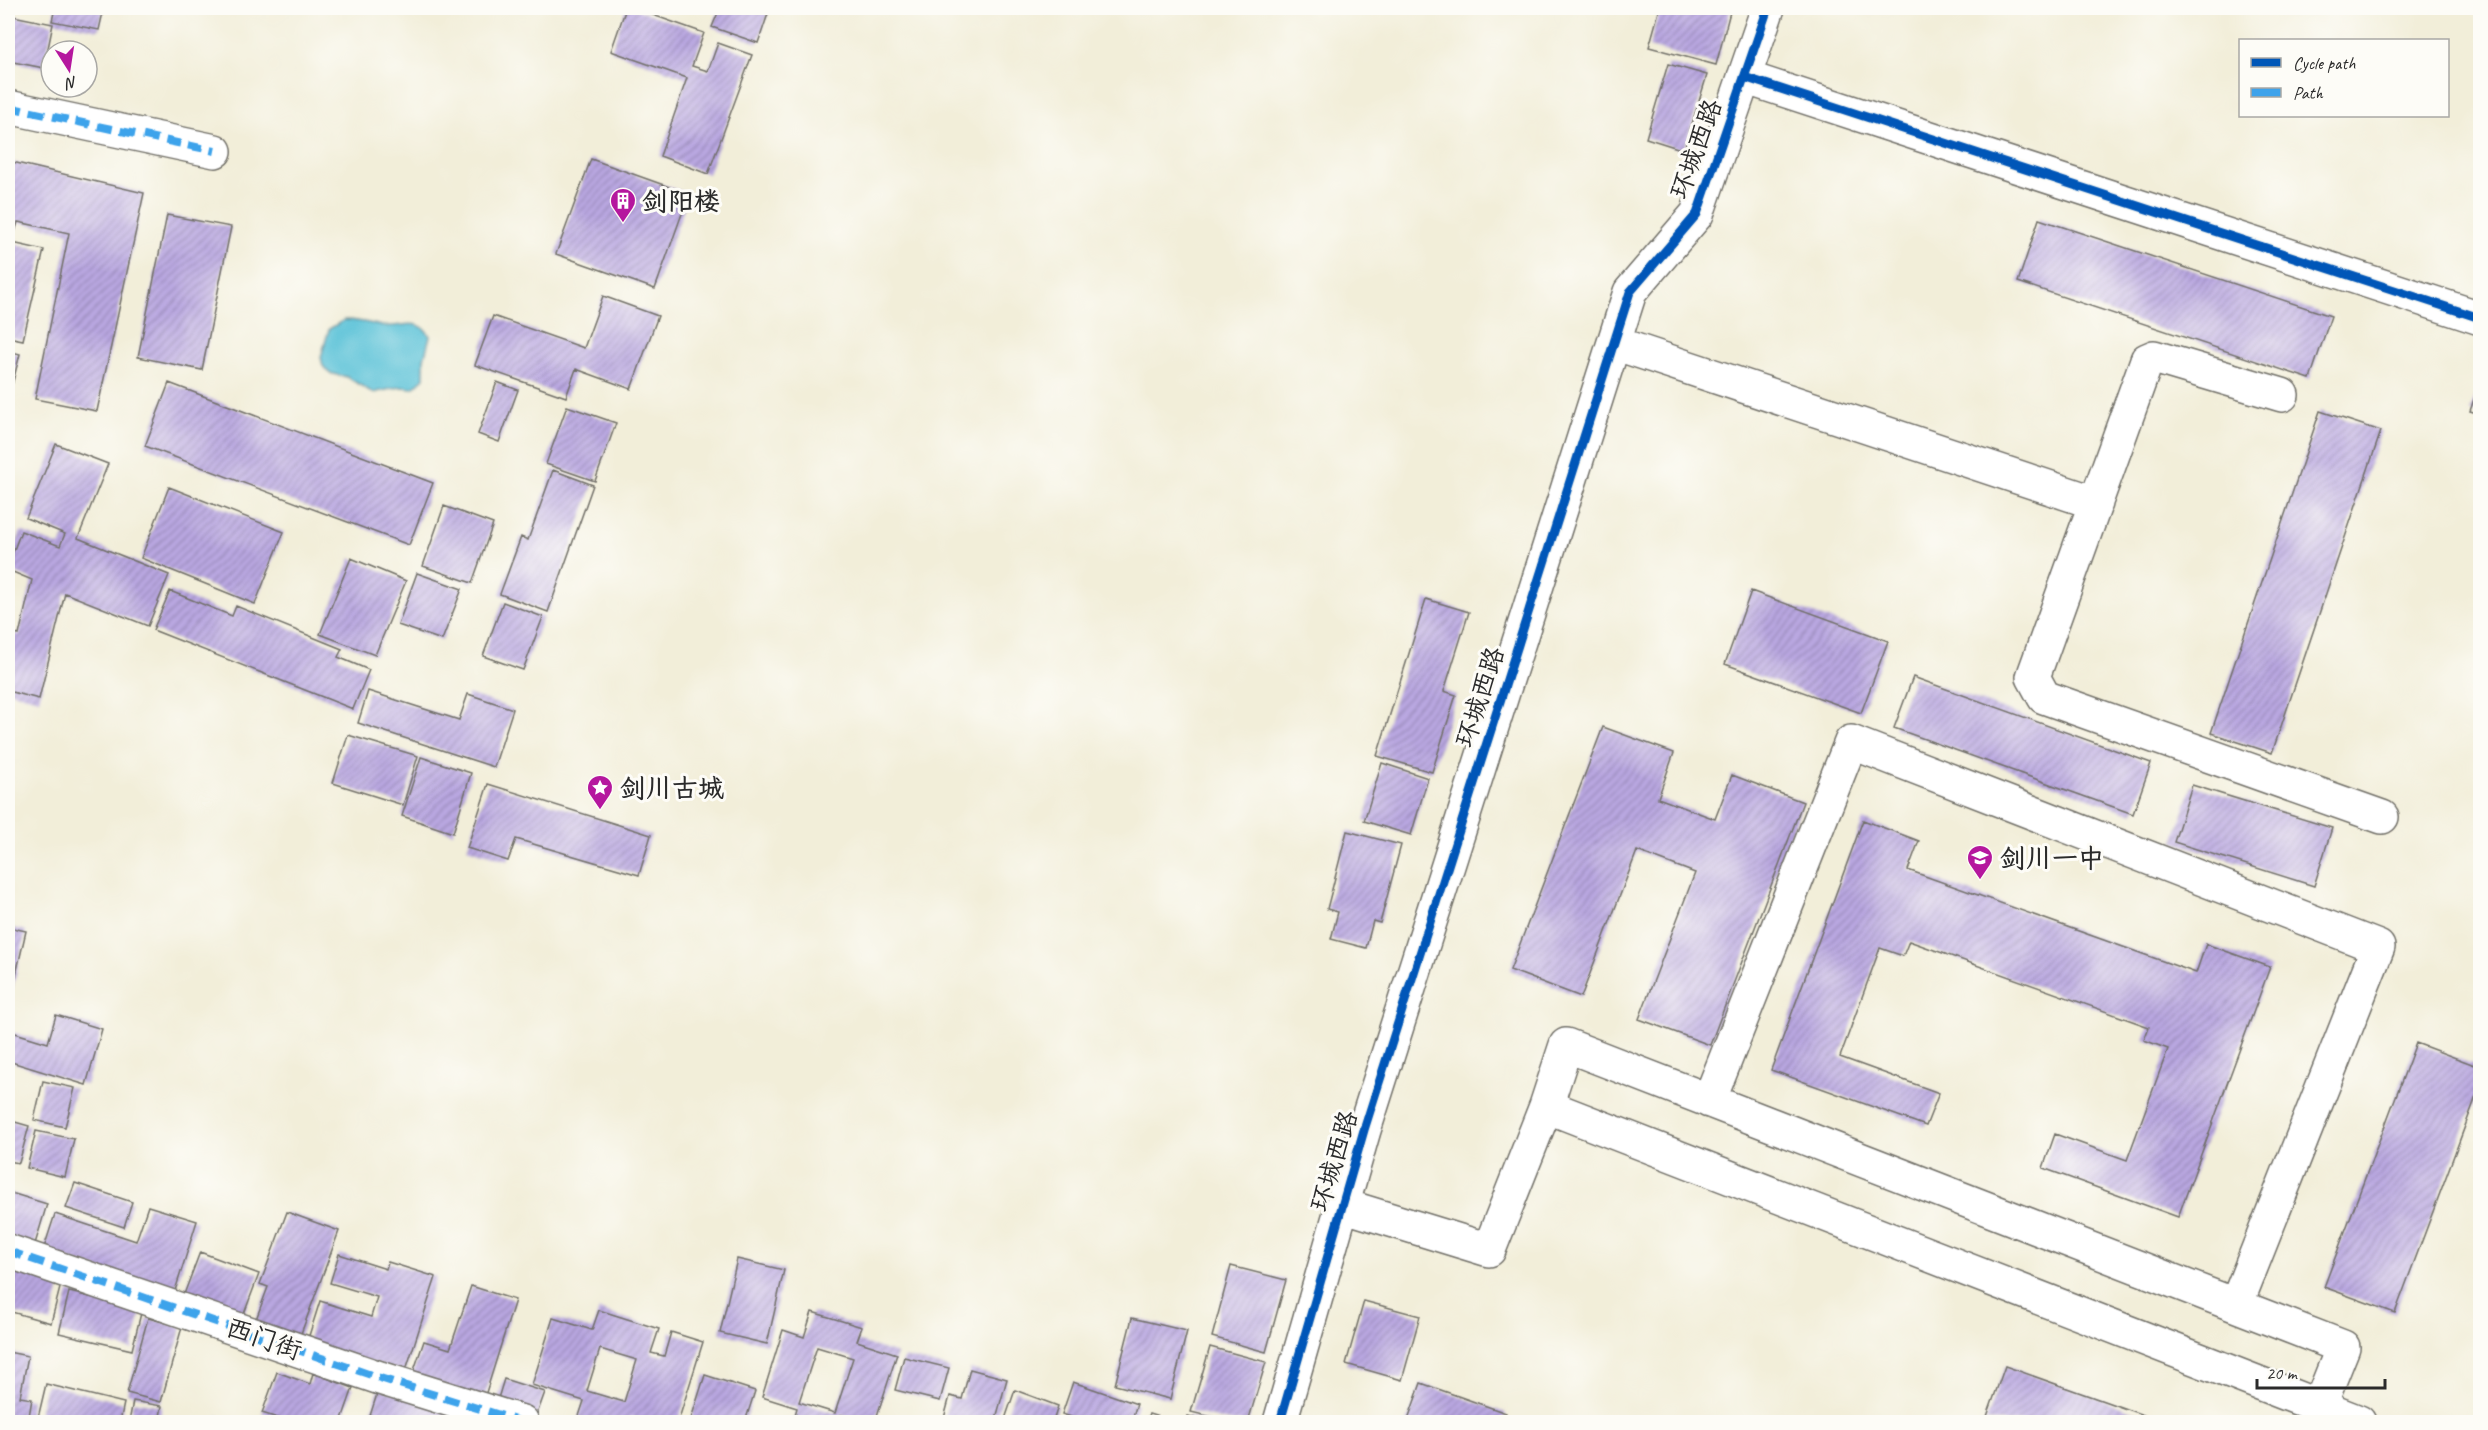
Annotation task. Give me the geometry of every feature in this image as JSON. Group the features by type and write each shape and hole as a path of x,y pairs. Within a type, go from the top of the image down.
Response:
{"street":[{"name":"环城西路","path":"1280,1422 1342,1205 1630,292 1696,214 1768,8"},
{"path":"1744,77 2481,318"},
{"path":"8,107 215,151"},
{"path":"1614,343 2096,503"},
{"path":"2282,395 2154,357 2147,360 2033,677 2044,697 2382,817"},
{"path":"1709,1101 1851,742 1906,763 2378,947 2236,1305"},
{"path":"1342,1205 1489,1250 1546,1106 1566,1045 2343,1347 2319,1407"},
{"path":"1546,1106 2359,1422"},
{"name":"西门街","path":"8,1251 380,1378 522,1422"}],"water":[{"path":"344,320 382,326 415,324 420,326 430,336 424,359 424,378 413,388 400,387 373,393 347,377 329,373 323,366 321,357 329,329"}],"building":[{"path":"55,8 104,8 99,30 52,21"},
{"path":"626,8 633,8 704,33 692,66 708,71 718,43 752,55 708,174 660,156 687,78 611,51"},
{"path":"720,8 770,8 758,43 712,27"},
{"path":"1660,8 1731,8 1716,65 1649,47"},
{"path":"8,15 53,24 50,39 39,39 39,67 8,61"},
{"path":"1668,64 1707,75 1684,150 1646,138"},
{"name":"剑阳楼","path":"591,159 689,194 655,289 556,254"},
{"path":"8,161 144,193 97,411 35,399 69,233 18,222 15,232 8,230"},
{"path":"167,215 231,227 202,370 138,357"},
{"path":"2039,219 2331,316 2310,379 2018,282"},
{"path":"8,242 44,250 23,340 8,337"},
{"path":"603,296 658,316 631,389 576,369 566,397 475,365 493,316 584,348"},
{"path":"8,351 20,354 8,401"},
{"path":"497,382 518,390 499,442 478,434"},
{"path":"2480,382 2480,414 2470,411"},
{"path":"169,383 433,483 409,545 145,446"},
{"path":"567,406 616,423 595,481 546,464"},
{"path":"2320,411 2381,431 2272,753 2211,733"},
{"path":"56,444 108,464 78,538 169,575 148,626 65,593 39,699 8,691 8,632 19,635 32,580 8,570 8,566 21,531 60,546 65,534 26,518"},
{"path":"553,470 593,485 548,612 500,594 521,537 528,540"},
{"path":"169,487 284,532 255,604 141,558"},
{"path":"444,506 493,524 472,583 423,566"},
{"path":"351,558 406,581 375,655 320,634"},
{"path":"417,573 462,589 442,640 398,625"},
{"path":"170,591 232,616 236,606 342,649 338,657 369,670 353,709 153,630"},
{"path":"1751,591 1888,641 1861,713 1725,664"},
{"path":"1426,599 1469,612 1444,691 1456,695 1432,772 1377,756"},
{"path":"503,602 543,617 523,670 483,656"},
{"path":"1913,677 2151,763 2133,814 1894,728"},
{"path":"368,691 459,720 468,694 513,709 494,767 358,723"},
{"path":"1603,727 1674,753 1658,798 1715,819 1732,775 1803,802 1710,1045 1639,1019 1695,873 1637,851 1581,997 1510,970"},
{"path":"348,735 418,756 403,805 333,783"},
{"path":"421,757 471,773 453,833 402,816"},
{"path":"1382,763 1428,778 1411,835 1364,821"},
{"path":"488,784 651,835 639,875 516,839 508,861 467,848"},
{"path":"2192,785 2332,828 2314,886 2174,842"},
{"path":"1863,820 1919,841 1908,870 2196,973 2206,944 2270,967 2178,1217 2043,1168 2055,1134 2127,1160 2168,1049 2144,1040 2149,1027 1909,941 1903,956 1880,948 1840,1057 1939,1093 1926,1126 1771,1070"},
{"path":"1347,831 1401,845 1380,923 1373,921 1366,948 1331,939 1338,912 1327,909"},
{"path":"8,927 26,931 8,1009"},
{"path":"56,1015 102,1029 86,1085 8,1061 8,1047 12,1032 48,1043"},
{"path":"2416,1043 2480,1067 2480,1086 2395,1313 2324,1287"},
{"path":"43,1081 75,1088 65,1127 34,1120"},
{"path":"8,1120 29,1126 19,1163 8,1161"},
{"path":"36,1131 74,1139 65,1177 27,1168"},
{"path":"75,1183 132,1202 124,1227 66,1208"},
{"path":"8,1192 47,1204 35,1244 8,1236"},
{"path":"148,1206 197,1221 174,1294 43,1251 55,1214 136,1241"},
{"path":"287,1212 339,1231 299,1339 255,1322 268,1287 260,1284"},
{"path":"200,1252 259,1274 242,1319 183,1297"},
{"path":"339,1254 386,1269 388,1262 436,1277 405,1373 307,1342 320,1301 371,1317 377,1297 330,1283"},
{"path":"737,1259 784,1270 767,1344 720,1333"},
{"path":"1231,1266 1286,1280 1266,1352 1212,1337"},
{"path":"8,1269 61,1284 51,1323 8,1311"},
{"path":"471,1286 515,1300 484,1399 412,1376 424,1341 450,1349"},
{"path":"69,1292 142,1309 132,1350 59,1333"},
{"path":"1364,1301 1420,1316 1402,1380 1346,1364"},
{"path":"599,1310 659,1329 651,1353 664,1356 671,1332 703,1342 678,1422 640,1422 641,1420 632,1417 630,1422 577,1422 584,1401 532,1385 553,1318 592,1330","holes":["600,1349 637,1360 624,1402 587,1391"]},
{"path":"812,1312 862,1327 857,1341 897,1354 875,1422 864,1422 841,1415 838,1422 793,1422 797,1408 762,1397 783,1330 804,1337","holes":["817,1347 853,1358 835,1413 799,1402"]},
{"path":"148,1318 182,1327 161,1402 127,1393"},
{"path":"1132,1318 1187,1331 1170,1399 1115,1385"},
{"path":"1210,1347 1266,1362 1248,1422 1232,1422 1191,1412"},
{"path":"8,1352 28,1356 20,1397 32,1399 28,1422 8,1422"},
{"path":"904,1357 949,1368 940,1401 895,1390"},
{"path":"2005,1366 2163,1422 1985,1422"},
{"path":"970,1369 1007,1379 995,1422 943,1422 950,1396 962,1399"},
{"path":"277,1372 310,1384 313,1373 353,1388 341,1422 290,1422 262,1413"},
{"path":"705,1375 755,1391 745,1422 690,1422"},
{"path":"504,1379 545,1392 536,1417 496,1405"},
{"path":"1073,1382 1137,1404 1131,1422 1087,1422 1062,1414"},
{"path":"1421,1383 1506,1413 1503,1422 1407,1422"},
{"path":"46,1384 124,1403 120,1422 37,1422"},
{"path":"379,1388 481,1422 368,1422"},
{"path":"1015,1390 1058,1406 1053,1422 1004,1422"},
{"path":"133,1401 162,1406 159,1422 129,1422"},
{"path":"1149,1414 1175,1422 1146,1422"},
{"path":"217,1416 246,1421 246,1422 216,1422"},
{"path":"1188,1416 1210,1422 1186,1422"}],"marked path":[{"path":"8,107 215,151"},
{"path":"8,1251 380,1378 522,1422"}],"cycle path":[{"path":"1280,1422 1364,1130 1630,292 1697,214 1768,8"},
{"path":"1744,77 2480,318"}],"place":[{"name":"剑阳楼","path":"623,224"},
{"name":"剑川古城","path":"600,811"},
{"name":"剑川一中","path":"1980,881"}]}
